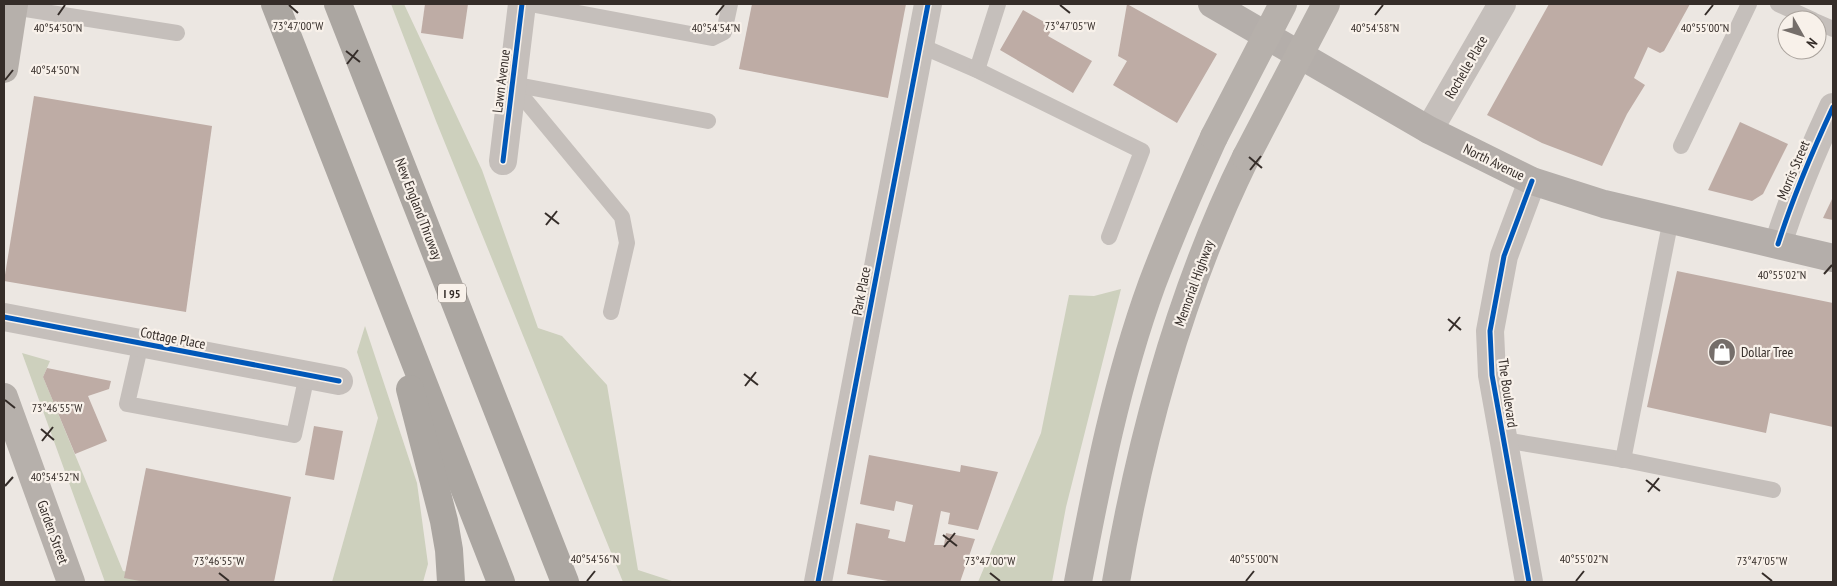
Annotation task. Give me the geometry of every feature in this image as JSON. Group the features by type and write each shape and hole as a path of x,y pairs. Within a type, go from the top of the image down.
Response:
{"highway":[{"path":"275,4 501,582"},
{"name":"New England Thruway","path":"338,4 565,582"},
{"path":"381,274 444,522 449,550 451,582"}],"main road":[{"name":"North Avenue","path":"1212,4 1429,130 1532,181 1569,195 1833,258"},
{"path":"1078,582 1100,468 1124,374 1152,284 1214,137 1283,4"},
{"name":"Memorial Highway","path":"1116,582 1141,454 1166,362 1200,263 1246,156 1326,4"},
{"path":"4,69 13,5"},
{"name":"Garden Street","path":"4,398 71,582"}],"street":[{"name":"Lawn Avenue","path":"503,161 522,4"},
{"name":"Park Place","path":"818,582 928,4"},
{"name":"Rochelle Place","path":"1429,130 1502,4"},
{"name":"Morris Street","path":"1778,244 1790,206 1806,166 1833,107"},
{"name":"The Boulevard","path":"1529,582 1492,375 1490,331 1504,256 1532,181"},
{"name":"Cottage Place","path":"4,317 339,381"}],"lane":[{"path":"530,4 712,38 724,32 730,4"},
{"path":"976,70 998,4"},
{"path":"1681,146 1748,4"},
{"path":"1778,4 1791,10"},
{"path":"13,5 177,33"},
{"path":"919,45 976,70 1142,151 1109,237"},
{"path":"512,84 708,120"},
{"path":"512,84 622,217 627,243 611,312"},
{"path":"1623,460 1671,219"},
{"path":"141,343 127,404 294,435 307,375"},
{"path":"1504,440 1623,460 1773,490"}],"green space":[{"path":"391,4 404,4 482,170 538,328 562,336 607,385 638,570 675,582 623,582 436,121"},
{"path":"1121,289 1066,507 1052,582 978,582 1041,433 1069,295 1094,296"},
{"path":"365,326 417,483 428,564 423,582 332,582 378,418 357,352"},
{"path":"22,353 50,361 43,377 123,571 182,582 105,582"}],"building":[{"path":"425,4 468,4 463,39 421,33"},
{"path":"752,4 906,4 888,98 739,69"},
{"path":"1127,4 1217,54 1177,123 1113,85 1127,61 1118,56"},
{"path":"1549,4 1690,4 1664,51 1660,53 1648,47 1634,78 1645,85 1627,114 1602,166 1542,143 1487,115"},
{"path":"1023,10 1053,27 1048,36 1092,61 1073,93 1000,50"},
{"path":"34,96 212,126 186,312 4,281"},
{"path":"1740,122 1788,144 1763,194 1752,201 1708,190"},
{"path":"1833,197 1833,220 1823,218"},
{"name":"Dollar Tree","path":"1677,271 1833,303 1833,427 1770,413 1766,433 1647,407"},
{"path":"47,368 111,381 109,389 88,396 107,441 75,454 43,377"},
{"path":"314,426 343,431 334,480 305,475"},
{"path":"869,455 960,472 961,465 998,472 978,530 948,524 950,513 941,511 934,545 944,545 946,533 975,539 960,582 894,582 847,574 856,523 890,530 888,538 905,542 913,505 896,501 894,511 860,504"},
{"path":"146,468 291,497 274,582 145,582 124,578"}],"cycle path":[{"path":"503,161 522,4"},
{"path":"818,582 928,4"},
{"path":"1778,244 1803,175 1833,107"},
{"path":"1529,582 1492,375 1490,331 1504,256 1532,181"},
{"path":"4,317 339,381"}],"place":[{"name":"Dollar Tree","path":"1722,352"}]}
